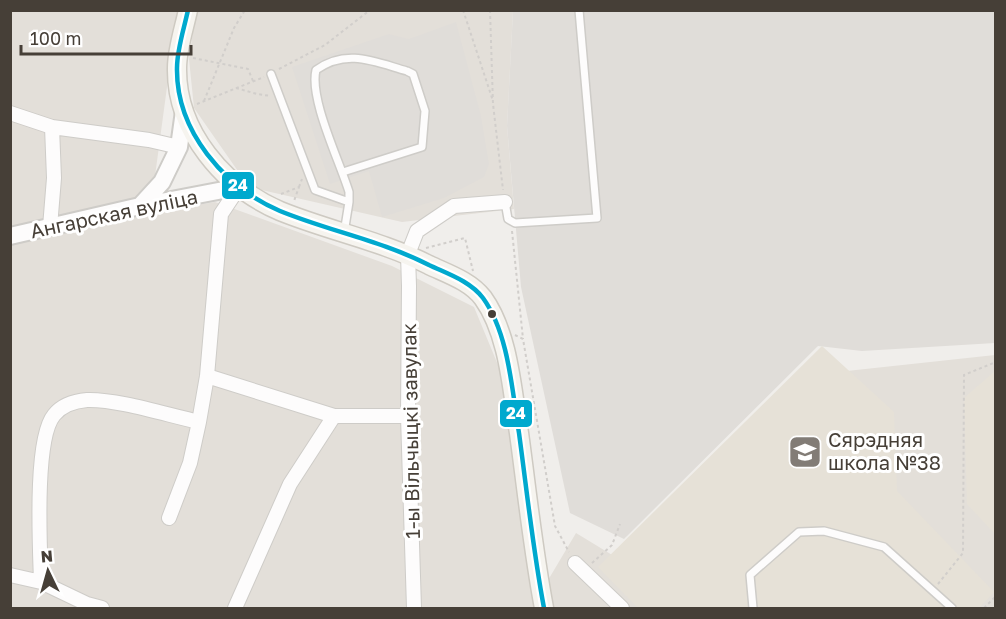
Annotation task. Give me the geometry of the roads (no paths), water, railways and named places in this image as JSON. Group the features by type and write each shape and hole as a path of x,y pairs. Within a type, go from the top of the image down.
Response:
{"main road":[{"path":"188,10 178,55 177,81 184,111 203,151 239,187 279,210 344,233 415,248 470,285 483,299 497,327 508,363 534,555 544,609"}],"street":[{"path":"140,206 162,182 179,147 184,111"},
{"path":"10,113 52,127 148,140 179,147"},
{"path":"50,227 54,178 52,127"},
{"path":"169,518 190,463 207,376 221,214 239,187"},
{"name":"Ангарская вуліца","path":"10,236 140,206 239,187"},
{"path":"415,248 417,231 454,206 505,201"},
{"name":"1-ы Вільчыцкі завулак","path":"414,609 408,416 409,286 415,248"},
{"path":"207,376 334,416 408,416"},
{"path":"41,582 39,491 48,427 54,414 65,406 87,400 114,403 199,422"},
{"path":"235,609 290,484 334,416"},
{"path":"579,567 622,609"},
{"path":"10,575 41,582 102,609"}],"lane":[{"path":"505,201 506,215 511,222 597,218 579,10"},
{"path":"343,172 422,147 425,111 412,74 353,57 322,65 316,70 315,88 326,128 349,192 344,233"},
{"path":"271,74 315,190 349,202"},
{"path":"753,609 750,575 799,532 824,531 884,547 952,609"}],"place":[{"name":"Сярэдняя школа №38","path":"805,452"}]}
